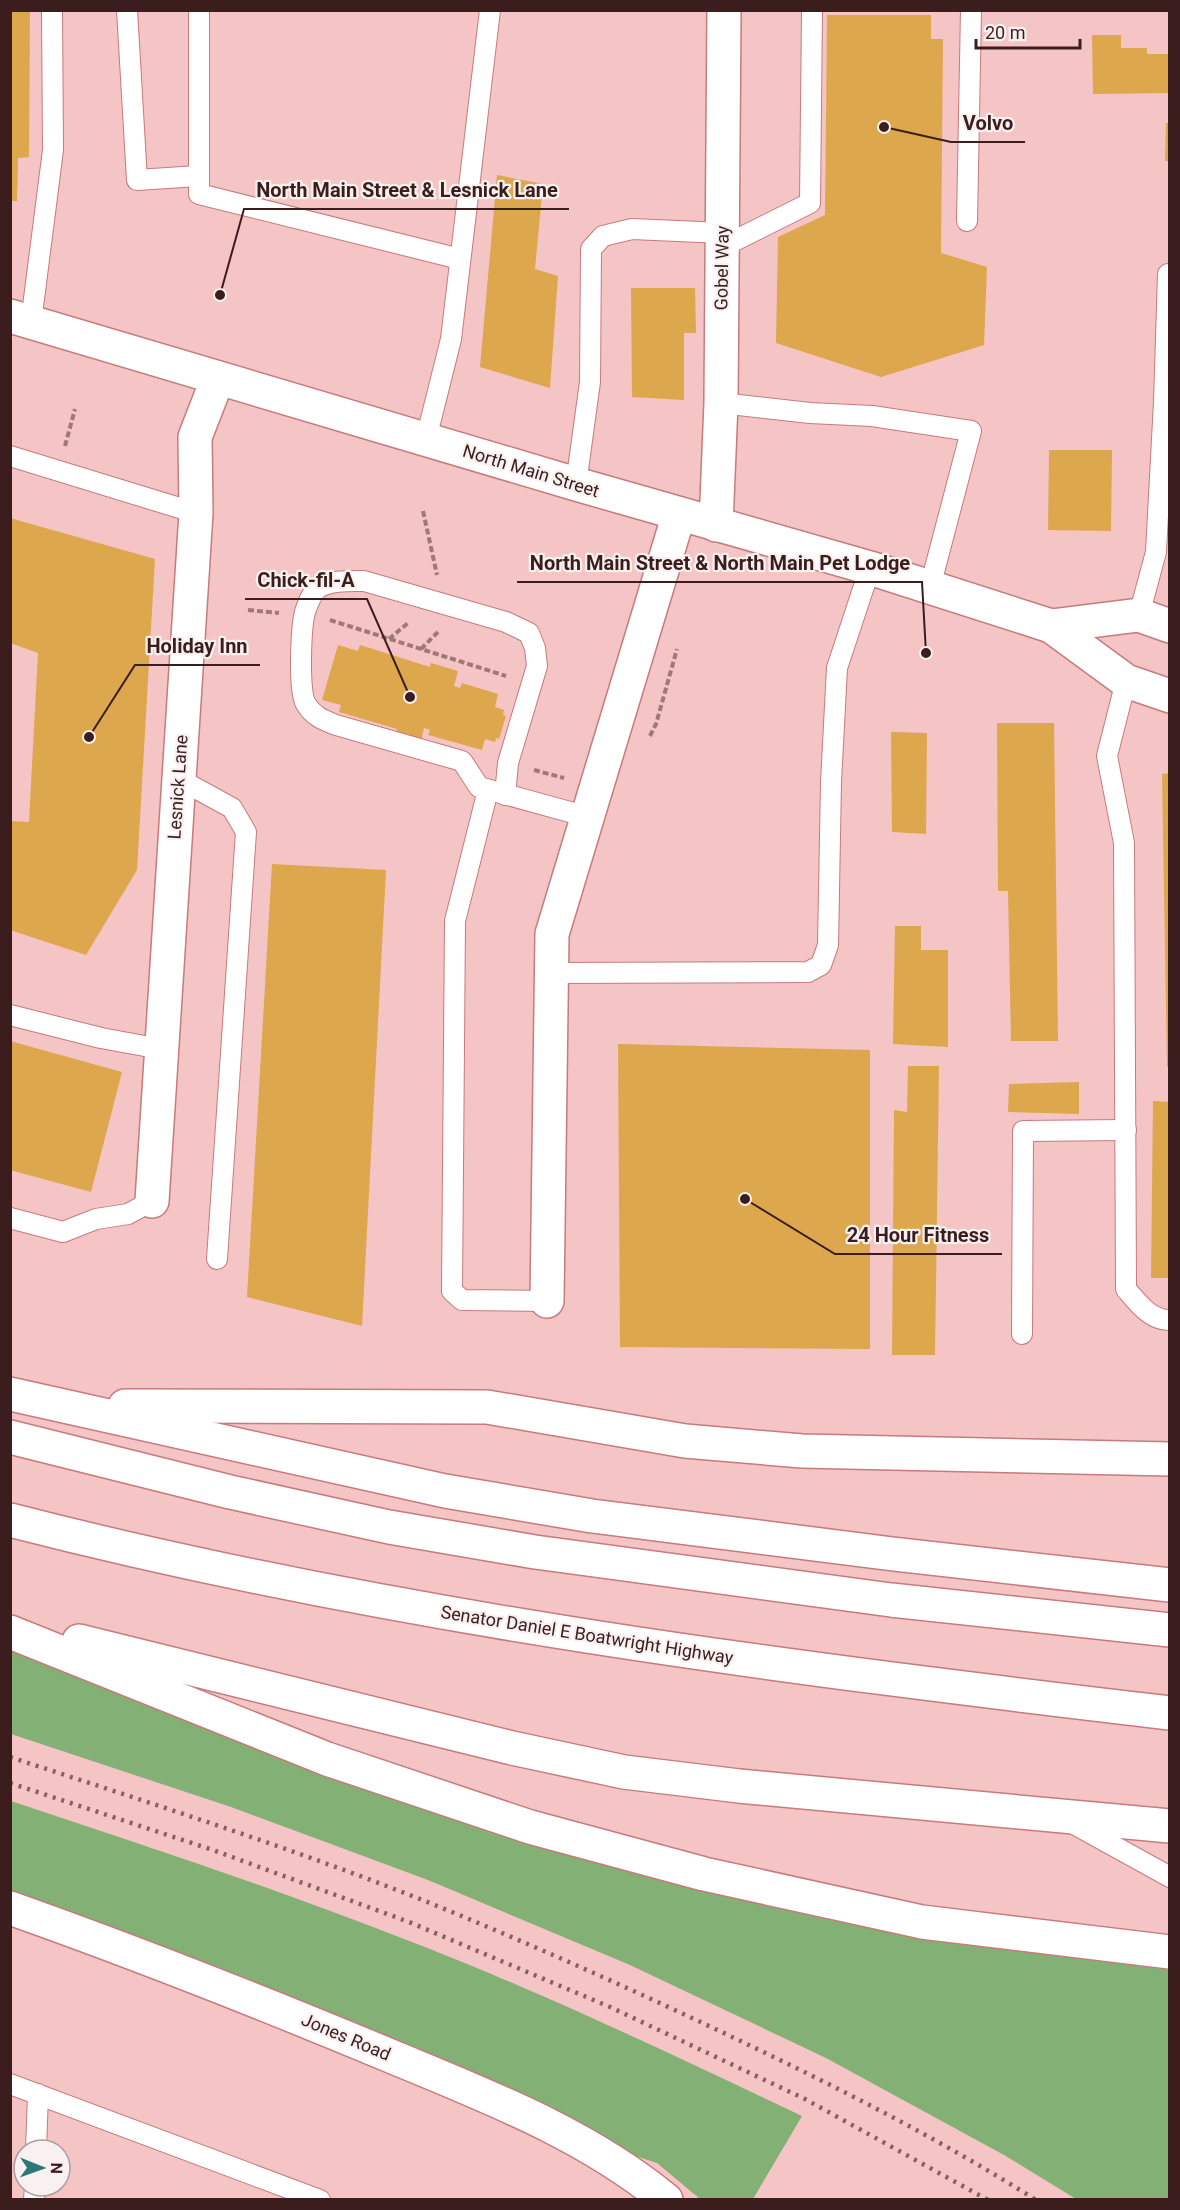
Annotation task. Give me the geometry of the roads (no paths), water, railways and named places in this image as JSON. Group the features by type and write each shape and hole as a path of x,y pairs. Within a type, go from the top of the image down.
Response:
{"main road":[{"name":"Gobel Way","path":"716,525 721,403 724,10"},
{"name":"North Main Street","path":"21,319 576,484 870,568 1051,626 1126,681 1170,696"},
{"name":"Lesnick Lane","path":"152,1201 196,513 195,437 218,378"},
{"path":"547,1301 552,934 679,514"},
{"name":"North Main Street","path":"1051,626 1138,615 1170,626"},
{"path":"10,1394 445,1491 592,1516 893,1554 1170,1585"},
{"path":"61,1406 487,1407 685,1441 802,1450 1170,1459"},
{"path":"10,1437 230,1492 378,1525 535,1552 891,1600 1170,1630"},
{"name":"Senator Daniel E Boatwright Highway","path":"10,1520 239,1574 526,1628 687,1652 1170,1713"},
{"path":"10,1624 512,1748 624,1772 739,1786 1170,1826"},
{"path":"10,1632 327,1759 530,1827 704,1875 922,1922 1170,1952"},
{"name":"Jones Road","path":"10,1908 243,1994 458,2084 567,2134 620,2165 666,2199"}],"lane":[{"path":"21,319 53,150 51,10"},
{"path":"127,10 137,180 198,176"},
{"path":"199,10 199,194 460,259"},
{"path":"426,439 451,339 488,44 490,10"},
{"path":"576,484 590,382 591,249 603,236 632,229 722,240 810,203 813,10"},
{"path":"967,221 971,10"},
{"path":"1138,615 1156,552 1167,402 1168,274"},
{"path":"721,403 872,416 971,431 930,587"},
{"path":"10,456 196,513"},
{"path":"552,973 808,972 821,965 828,945 831,782 837,668 870,568"},
{"path":"547,1301 462,1300 452,1291 454,921 497,792 507,763 537,666 536,648 529,633 506,622 364,581 342,581 320,587 312,595 304,615 301,685 304,702 316,716 336,725 462,761 479,787 497,792 588,816"},
{"path":"1126,681 1107,756 1124,843 1126,1290 1145,1311 1163,1321 1170,1320"},
{"path":"178,779 232,808 246,832 218,1259"},
{"path":"10,1016 101,1038 161,1049"},
{"path":"1022,1334 1023,1131 1125,1130"},
{"path":"10,1218 63,1232 96,1219 128,1214 152,1201"},
{"path":"1061,1816 1170,1877"},
{"path":"10,2084 320,2199"},
{"path":"36,2138 38,2094"}],"railway":[{"path":"10,1757 319,1861 420,1899 537,1948 690,2017 846,2093 961,2155 1036,2200"},
{"path":"10,1783 213,1850 409,1922 610,2007 805,2099 988,2200"}],"place":[{"name":"Volvo","path":"884,127"},
{"name":"North Main Street & Lesnick Lane","path":"220,295"},
{"name":"North Main Street & North Main Pet Lodge","path":"926,653"},
{"name":"Chick-fil-A","path":"410,697"},
{"name":"Holiday Inn","path":"89,737"},
{"name":"24 Hour Fitness","path":"745,1199"}]}
